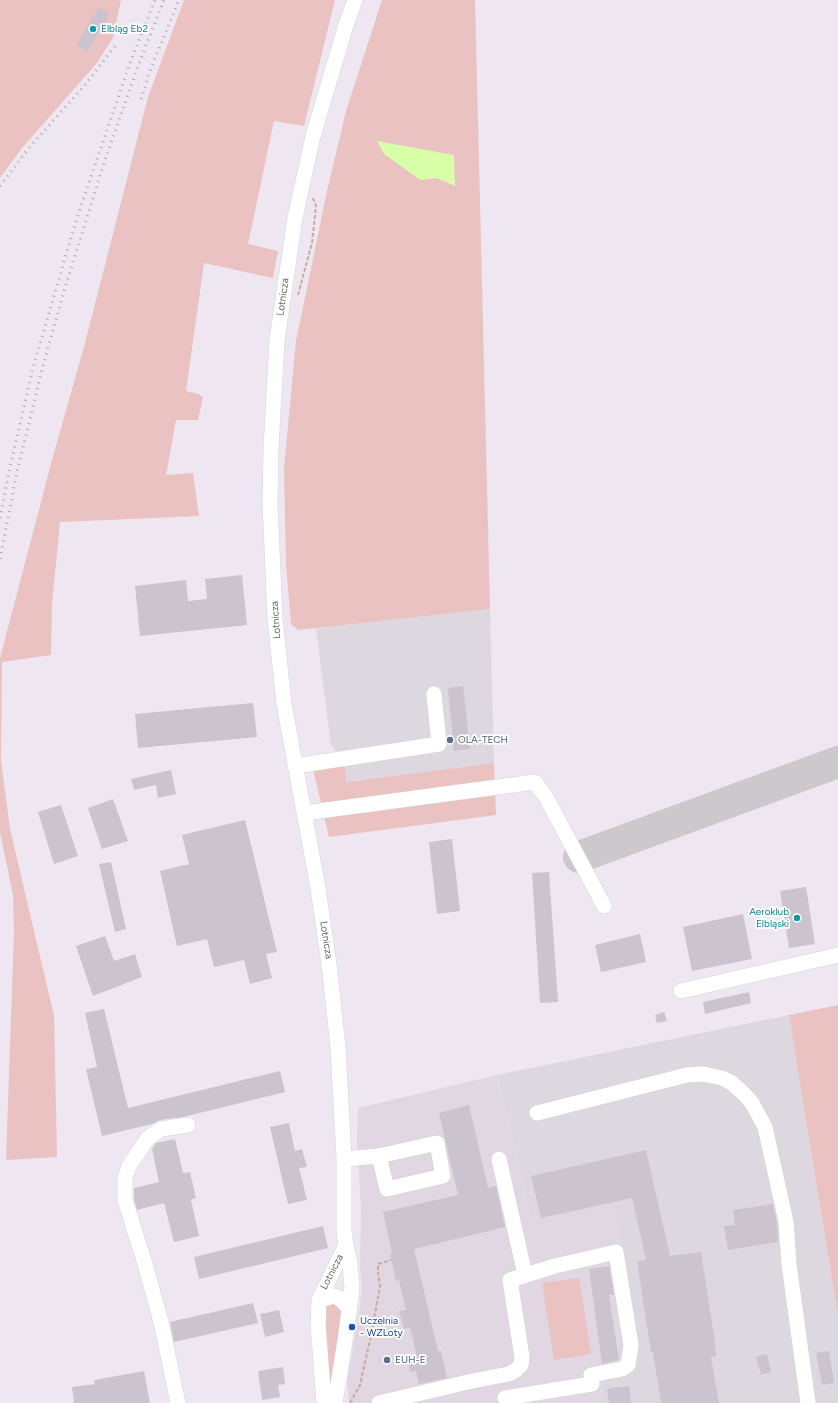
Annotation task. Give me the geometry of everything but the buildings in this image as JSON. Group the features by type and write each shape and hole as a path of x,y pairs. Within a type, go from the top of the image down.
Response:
{"street":[{"name":"Lotnicza","path":"335,1403 350,1309 352,1281 344,1231 344,1159 338,1047 329,964 318,888 282,689 275,618 270,504 271,448 277,340 295,218 313,136 346,24 355,0"},
{"path":"295,766 439,744 434,694"},
{"path":"304,813 535,782 546,797 604,906"},
{"path":"681,991 838,955"},
{"path":"537,1113 687,1075 703,1074 722,1078 732,1083 745,1095 752,1103 765,1127 786,1222 789,1264 808,1403"},
{"path":"178,1403 161,1322 125,1200 125,1178 129,1166 148,1138 161,1129 188,1125"},
{"path":"344,1159 379,1156"},
{"path":"499,1159 525,1275"},
{"name":"Lotnicza","path":"319,1300 346,1245"},
{"path":"380,1403 432,1397 500,1375 516,1370 521,1365 522,1357 510,1280 555,1266 616,1252 631,1345 628,1365 622,1369 591,1375 592,1384 504,1401 500,1375"},
{"path":"324,1403 318,1324 319,1300 334,1296 339,1298 350,1309"}],"path":[{"path":"297,300 313,239 316,206 312,193"},
{"path":"350,1403 360,1385 370,1340 380,1287 378,1264 391,1260"}],"shaded area":[{"path":"0,0 121,0 113,38 97,63 22,148 0,178"},
{"path":"184,0 335,0 304,126 274,121 248,244 278,251 273,278 204,263 186,391 203,397 198,420 176,420 166,475 193,473 199,516 60,522 52,604 51,655 2,662 1,761 10,829 54,1016 57,1157 6,1160 14,932 13,895 0,832 0,658 52,460 85,343 148,97"},
{"path":"382,0 475,0 490,609 298,630 291,624 286,564 284,469 296,341 327,191 346,111"},
{"path":"377,141 454,155 455,186 437,178 420,180 384,154"},
{"path":"490,609 494,763 347,782 343,754 337,752 331,745 316,628"},
{"path":"494,763 496,815 329,837 313,769 344,764 347,782"},
{"path":"838,1005 838,1317 789,1015"},
{"path":"789,1015 838,1317 838,1403 603,1403 600,1380 615,1208 533,1227 497,1075"},
{"path":"497,1075 533,1227 615,1208 638,1352 632,1375 600,1380 603,1403 349,1403 347,1383 362,1287 360,1270 361,1208 357,1141 358,1108"},
{"path":"579,1278 591,1354 554,1360 542,1283"},
{"path":"332,1301 342,1312 330,1386 324,1306"}],"taxiway":[{"path":"579,857 838,762"}],"railway":[{"path":"0,518 33,368 67,251 130,63 155,0"},
{"path":"0,559 17,472 41,373 64,291 105,160 138,66 164,0"},
{"path":"141,99 151,68 179,0"},
{"path":"0,186 28,149 85,85 115,46"}],"place":[{"name":"Elbląg Eb2","path":"93,29"},
{"name":"OLA-TECH","path":"450,740"},
{"name":"Aeroklub Elbląski","path":"797,918"},
{"name":"Uczelnia - WZLoty","path":"352,1327"},
{"name":"EUH-E","path":"387,1360"}]}
